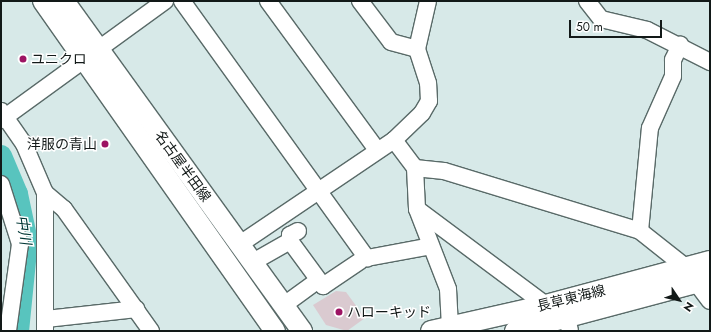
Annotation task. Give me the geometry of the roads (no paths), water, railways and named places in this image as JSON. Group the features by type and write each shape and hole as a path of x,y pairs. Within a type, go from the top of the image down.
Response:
{"main road":[{"name":"名古屋半田線","path":"43,1 91,52 240,244 302,331"},
{"name":"名古屋半田線","path":"64,1 91,52 275,331"},
{"name":"長草東海線","path":"515,331 568,324 698,277 710,261"},
{"name":"長草東海線","path":"431,331 450,328 546,305 698,277"}],"street":[{"path":"136,309 45,325 45,193 24,144 2,116 91,52 166,1"},
{"path":"182,1 367,258 431,246"},
{"path":"268,1 377,150"},
{"path":"360,1 391,42 417,49"},
{"path":"240,244 377,150 394,140 422,113 428,101 428,84 417,49 428,1"},
{"path":"587,1 602,19 647,30 680,45 710,62"},
{"path":"640,231 650,128 672,76 673,60 680,45"},
{"path":"394,140 415,168 417,209 448,289 450,328"},
{"path":"415,168 444,171 640,231 698,277 710,301"},
{"path":"1,184 20,244 8,331"},
{"path":"45,193 64,209 151,331"},
{"path":"417,209 546,305"},
{"path":"252,262 294,236 290,235 290,241 316,281 323,286 360,261"},
{"path":"284,305 316,281"}],"waterway":[{"name":"中川","path":"1,156 17,194 27,241 18,331"}],"place":[{"name":"ユニクロ","path":"23,59"},
{"name":"洋服の青山","path":"105,144"},
{"name":"ハローキッド","path":"339,312"}]}
